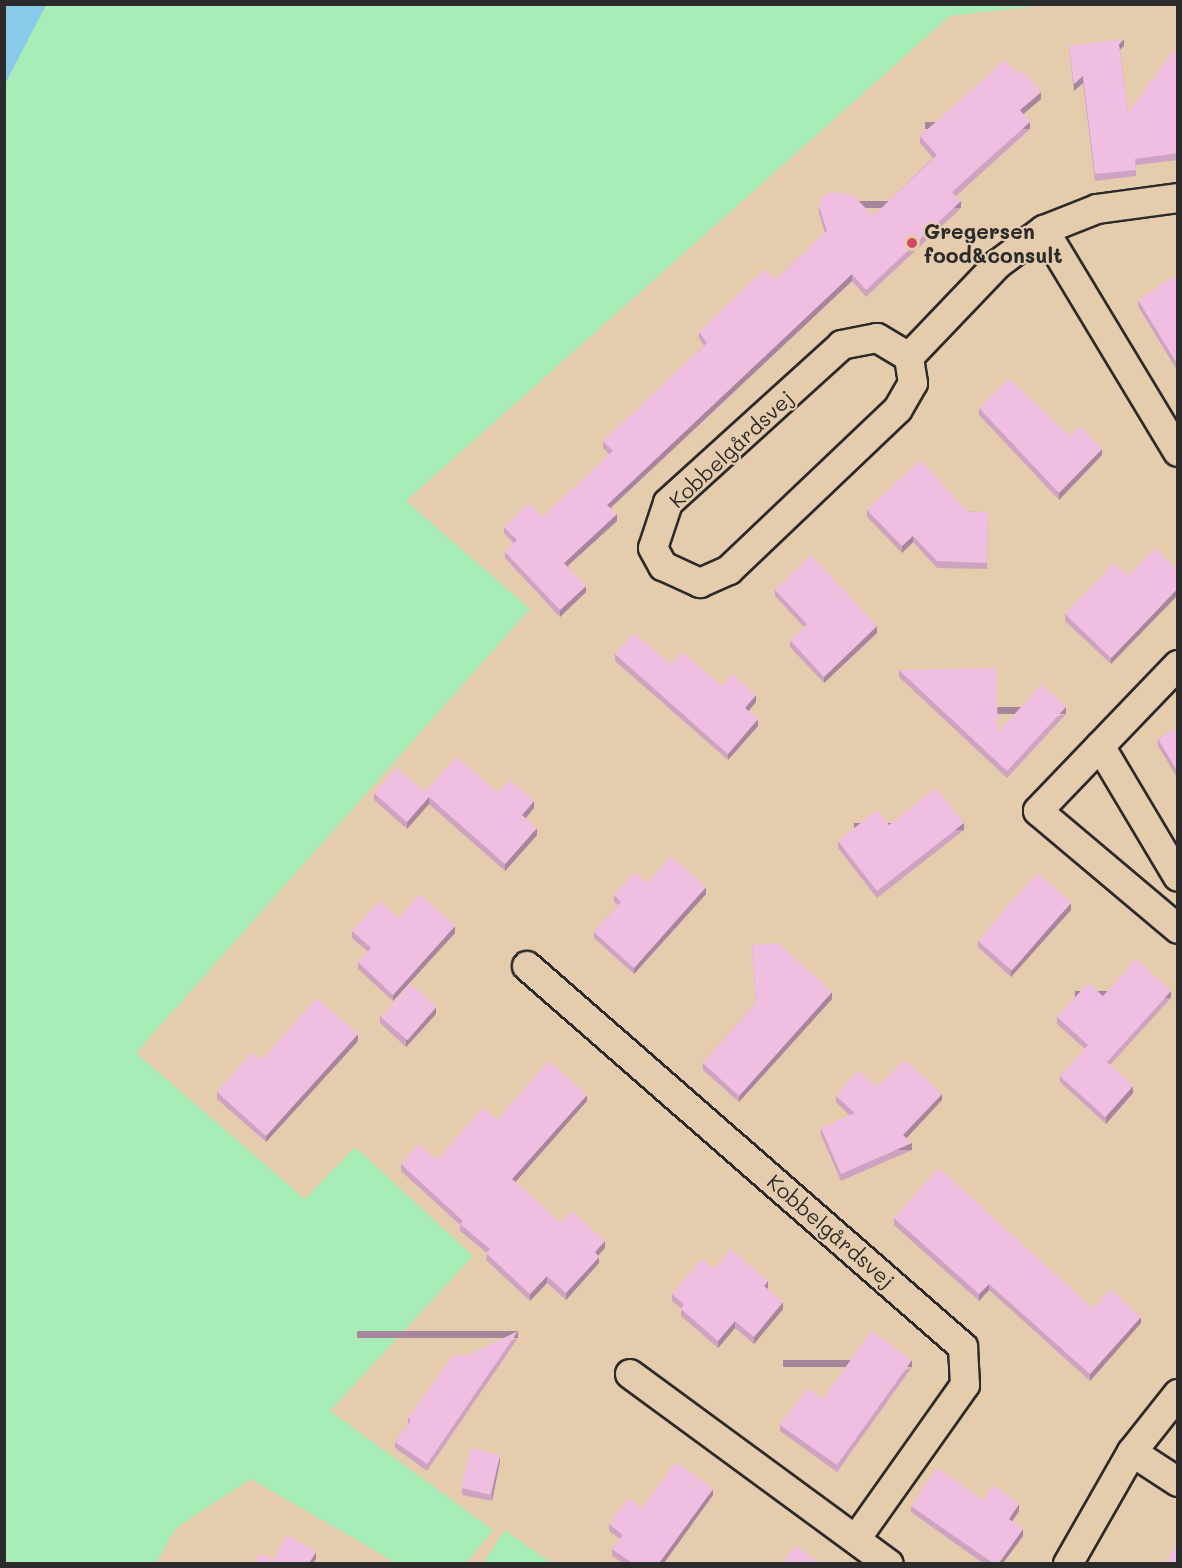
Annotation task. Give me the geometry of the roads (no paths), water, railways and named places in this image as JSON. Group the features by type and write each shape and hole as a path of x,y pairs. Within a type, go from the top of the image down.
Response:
{"street":[{"path":"909,357 998,264 1044,230 1097,209 1178,198"},
{"path":"1044,230 1178,452"},
{"name":"Kobbelgårdsvej","path":"877,338 909,357 913,383 897,409 729,570 700,583 663,566 653,548 668,503 842,345 877,338"},
{"path":"1178,665 1038,811 1178,930"},
{"path":"1100,746 1178,877"},
{"name":"Kobbelgårdsvej","path":"527,966 963,1347 964,1385 856,1539"},
{"path":"630,1374 889,1563"},
{"path":"1068,1563 1132,1452 1178,1394"},
{"path":"1132,1452 1178,1482"}],"water":[{"path":"7,5 46,5 5,84 4,10"}],"place":[{"name":"Gregersen food&consult","path":"912,243"}]}
